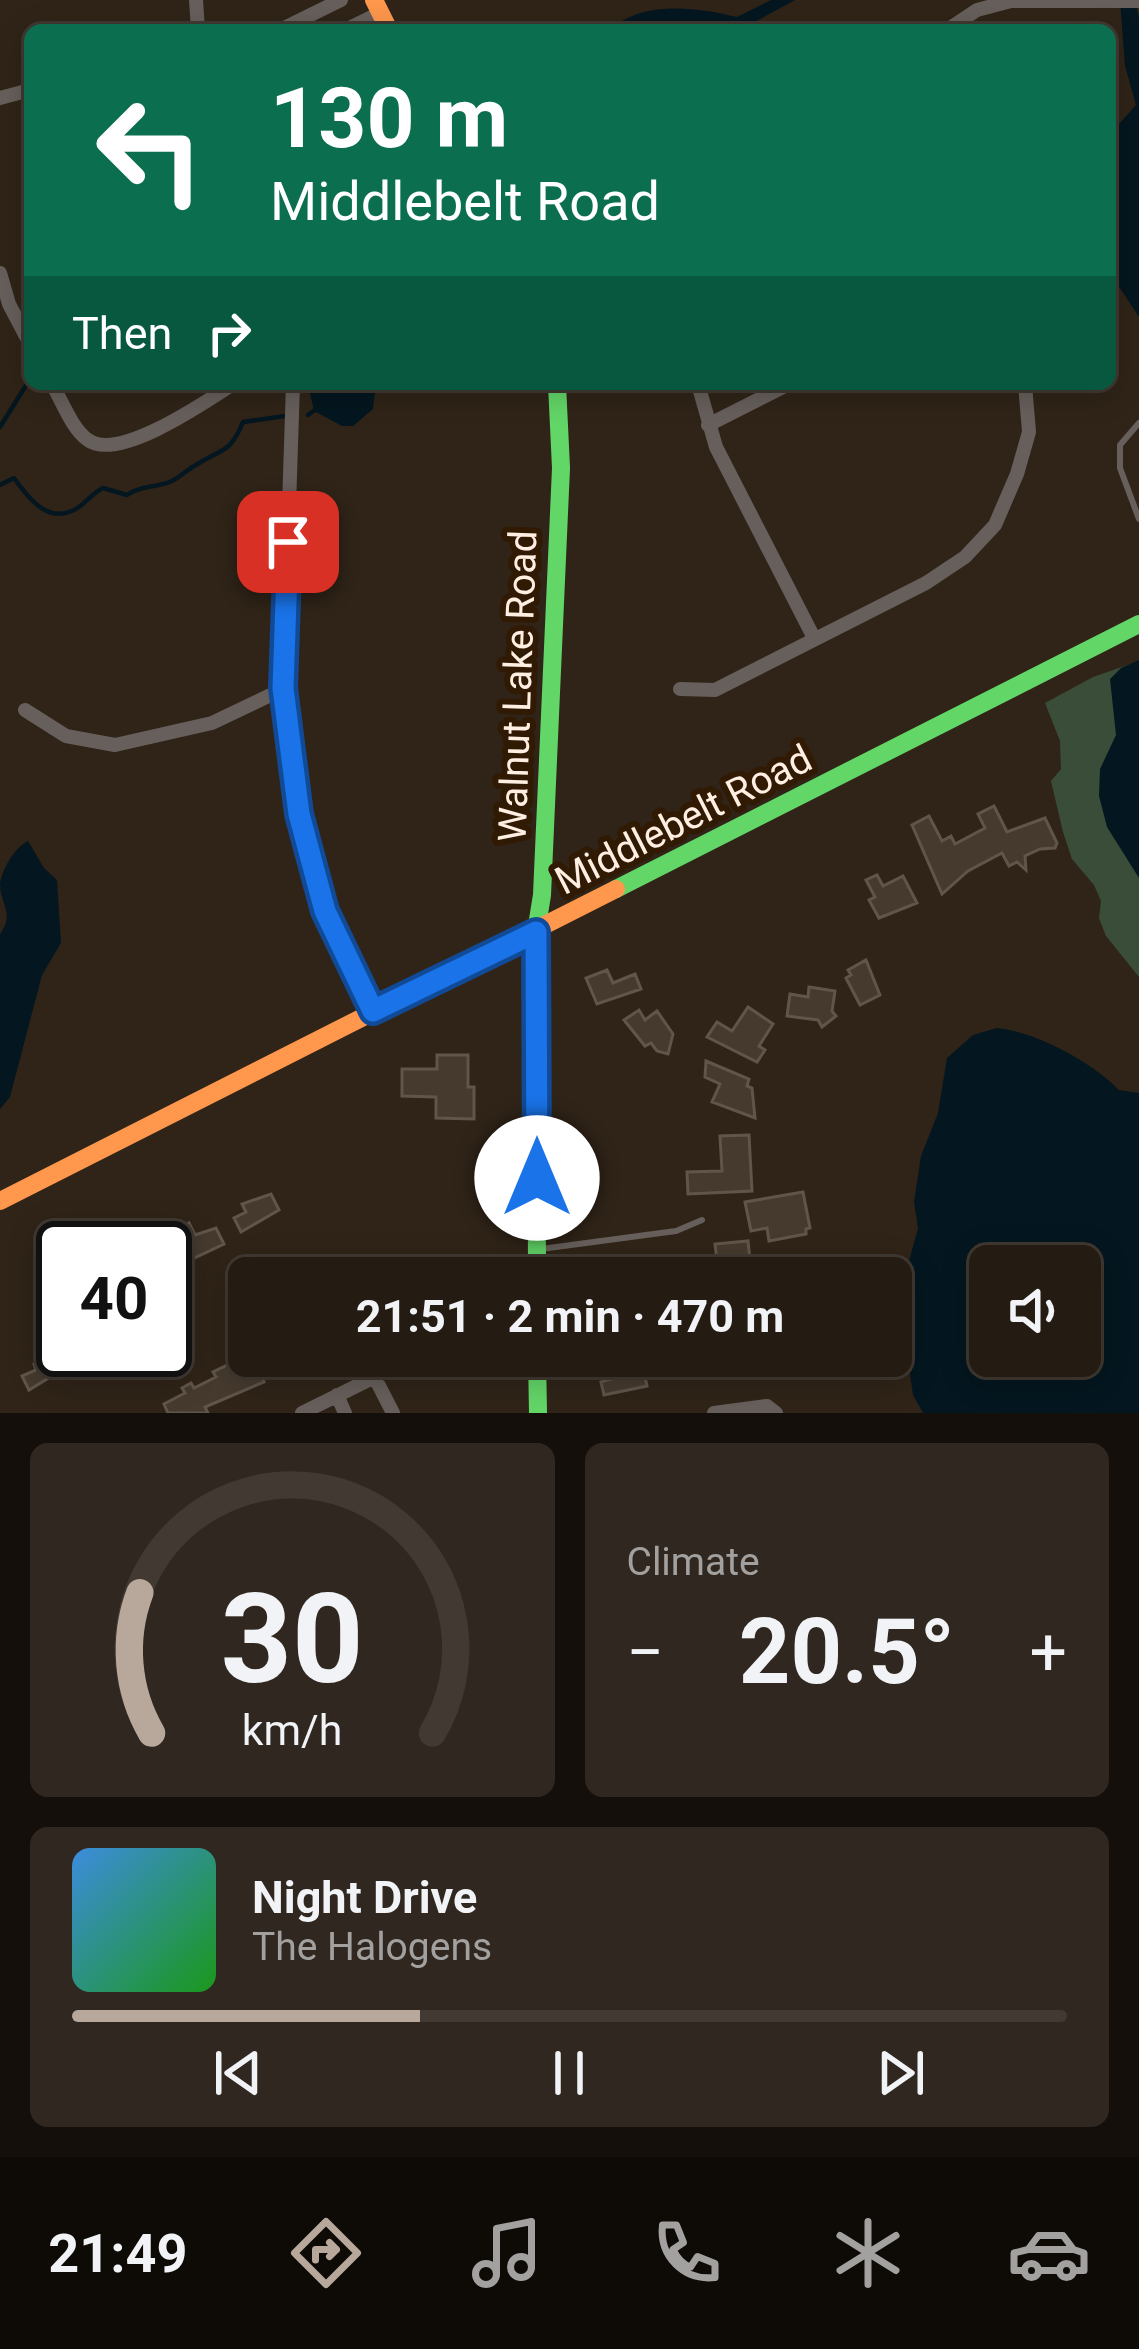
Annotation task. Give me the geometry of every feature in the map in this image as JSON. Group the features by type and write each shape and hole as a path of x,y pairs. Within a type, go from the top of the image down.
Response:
{"street":[{"path":"292,24 341,0"},
{"path":"956,24 977,10 1011,1 1139,1"},
{"path":"0,273 24,333"},
{"path":"55,390 82,437 100,448 123,445 223,390"},
{"path":"293,390 283,688 299,814 325,911 373,1011"},
{"name":"Walnut Lake Road","path":"538,1257 536,932 542,896 561,468 556,390"},
{"path":"699,390 708,425 814,638"},
{"path":"708,425 777,390"},
{"path":"680,689 715,690 926,583 965,557 995,525 1017,474 1029,432 1025,390"},
{"name":"Middlebelt Road","path":"0,1201 1139,624"},
{"path":"25,710 66,736 115,745 212,723 283,688"},
{"path":"537,1377 538,1413"},
{"path":"302,1413 375,1378 393,1413"},
{"path":"337,1396 345,1413"},
{"path":"714,1413 767,1406 776,1413"}],"lane":[{"path":"1139,423 1120,446 1120,469 1139,519"},
{"path":"538,1250 676,1231 702,1220"}],"green space":[{"path":"1139,661 1139,977 1106,936 1094,885 1072,859 1051,781 1061,769 1060,741 1045,703 1093,677"}],"water":[{"path":"771,0 795,0 751,24 618,24 638,14 670,8 737,17"},
{"path":"1120,0 1135,0 1139,18 1139,317 1116,282 1116,127 1136,105 1125,66"},
{"path":"309,390 376,390 373,409 353,426 342,426 314,411"},
{"path":"1139,660 1139,878 1107,827 1099,796 1100,769 1116,735 1110,679"},
{"path":"28,841 57,880 61,943 42,975 10,1097 0,1109 0,934 7,914 0,884 10,859"},
{"path":"997,1028 1046,1042 1080,1060 1119,1090 1139,1093 1139,1413 923,1413 913,1395 910,1257 918,1228 914,1202 947,1058 973,1035"}],"building":[{"path":"994,806 1007,832 1045,818 1055,848 1025,856 1026,870 1017,862 1009,866 1002,853 968,871 942,894 912,825 929,816 942,841 951,836 955,844 985,828 978,814"},
{"path":"877,875 883,886 903,876 917,903 879,918 869,900 875,897 866,880"},
{"path":"866,960 880,995 860,1005 846,978 851,975 848,970"},
{"path":"607,970 613,983 635,974 641,989 597,1004 586,978"},
{"path":"809,987 835,991 832,1011 836,1016 822,1027 818,1020 787,1016 790,994 808,997"},
{"path":"748,1007 773,1024 759,1046 765,1050 757,1062 707,1037 717,1022 732,1031"},
{"path":"639,1010 645,1020 657,1011 673,1034 668,1054 651,1043 645,1046 624,1020"},
{"path":"437,1055 468,1055 474,1119 436,1118 436,1097 402,1096 402,1069 437,1069"},
{"path":"706,1061 749,1079 755,1118 712,1102 720,1084 705,1077"},
{"path":"749,1135 752,1191 688,1194 687,1172 722,1171 720,1136"},
{"path":"803,1192 810,1228 806,1234 769,1241 767,1228 751,1231 745,1202"},
{"path":"271,1194 279,1210 241,1232 234,1218 246,1212 242,1204"},
{"path":"216,1228 224,1244 192,1259 192,1229 195,1235"},
{"path":"748,1241 750,1257 717,1257 715,1244"},
{"path":"228,1365 228,1377 262,1377 264,1382 205,1407 208,1413 168,1413 164,1404 185,1393 182,1388 191,1383 194,1388 216,1377 213,1372"},
{"path":"36,1370 36,1377 50,1377 29,1390 22,1376"},
{"path":"645,1377 647,1386 604,1395 601,1382"}],"waterway":[{"path":"0,427 24,389"},
{"path":"308,415 319,407"},
{"path":"0,485 14,478 41,508 68,512 103,488 127,495 172,481 229,445 243,422 285,416"}],"traffic: fast":[{"path":"537,1257 536,932 542,895 561,468 557,390"},
{"path":"616,889 1139,624"},
{"path":"537,1377 538,1413"}],"traffic: slow":[{"path":"374,0 386,24"},
{"path":"0,1201 616,889"}],"route":[{"path":"288,542 286,721 299,814 325,911 373,1011 536,932 537,1178"}]}
